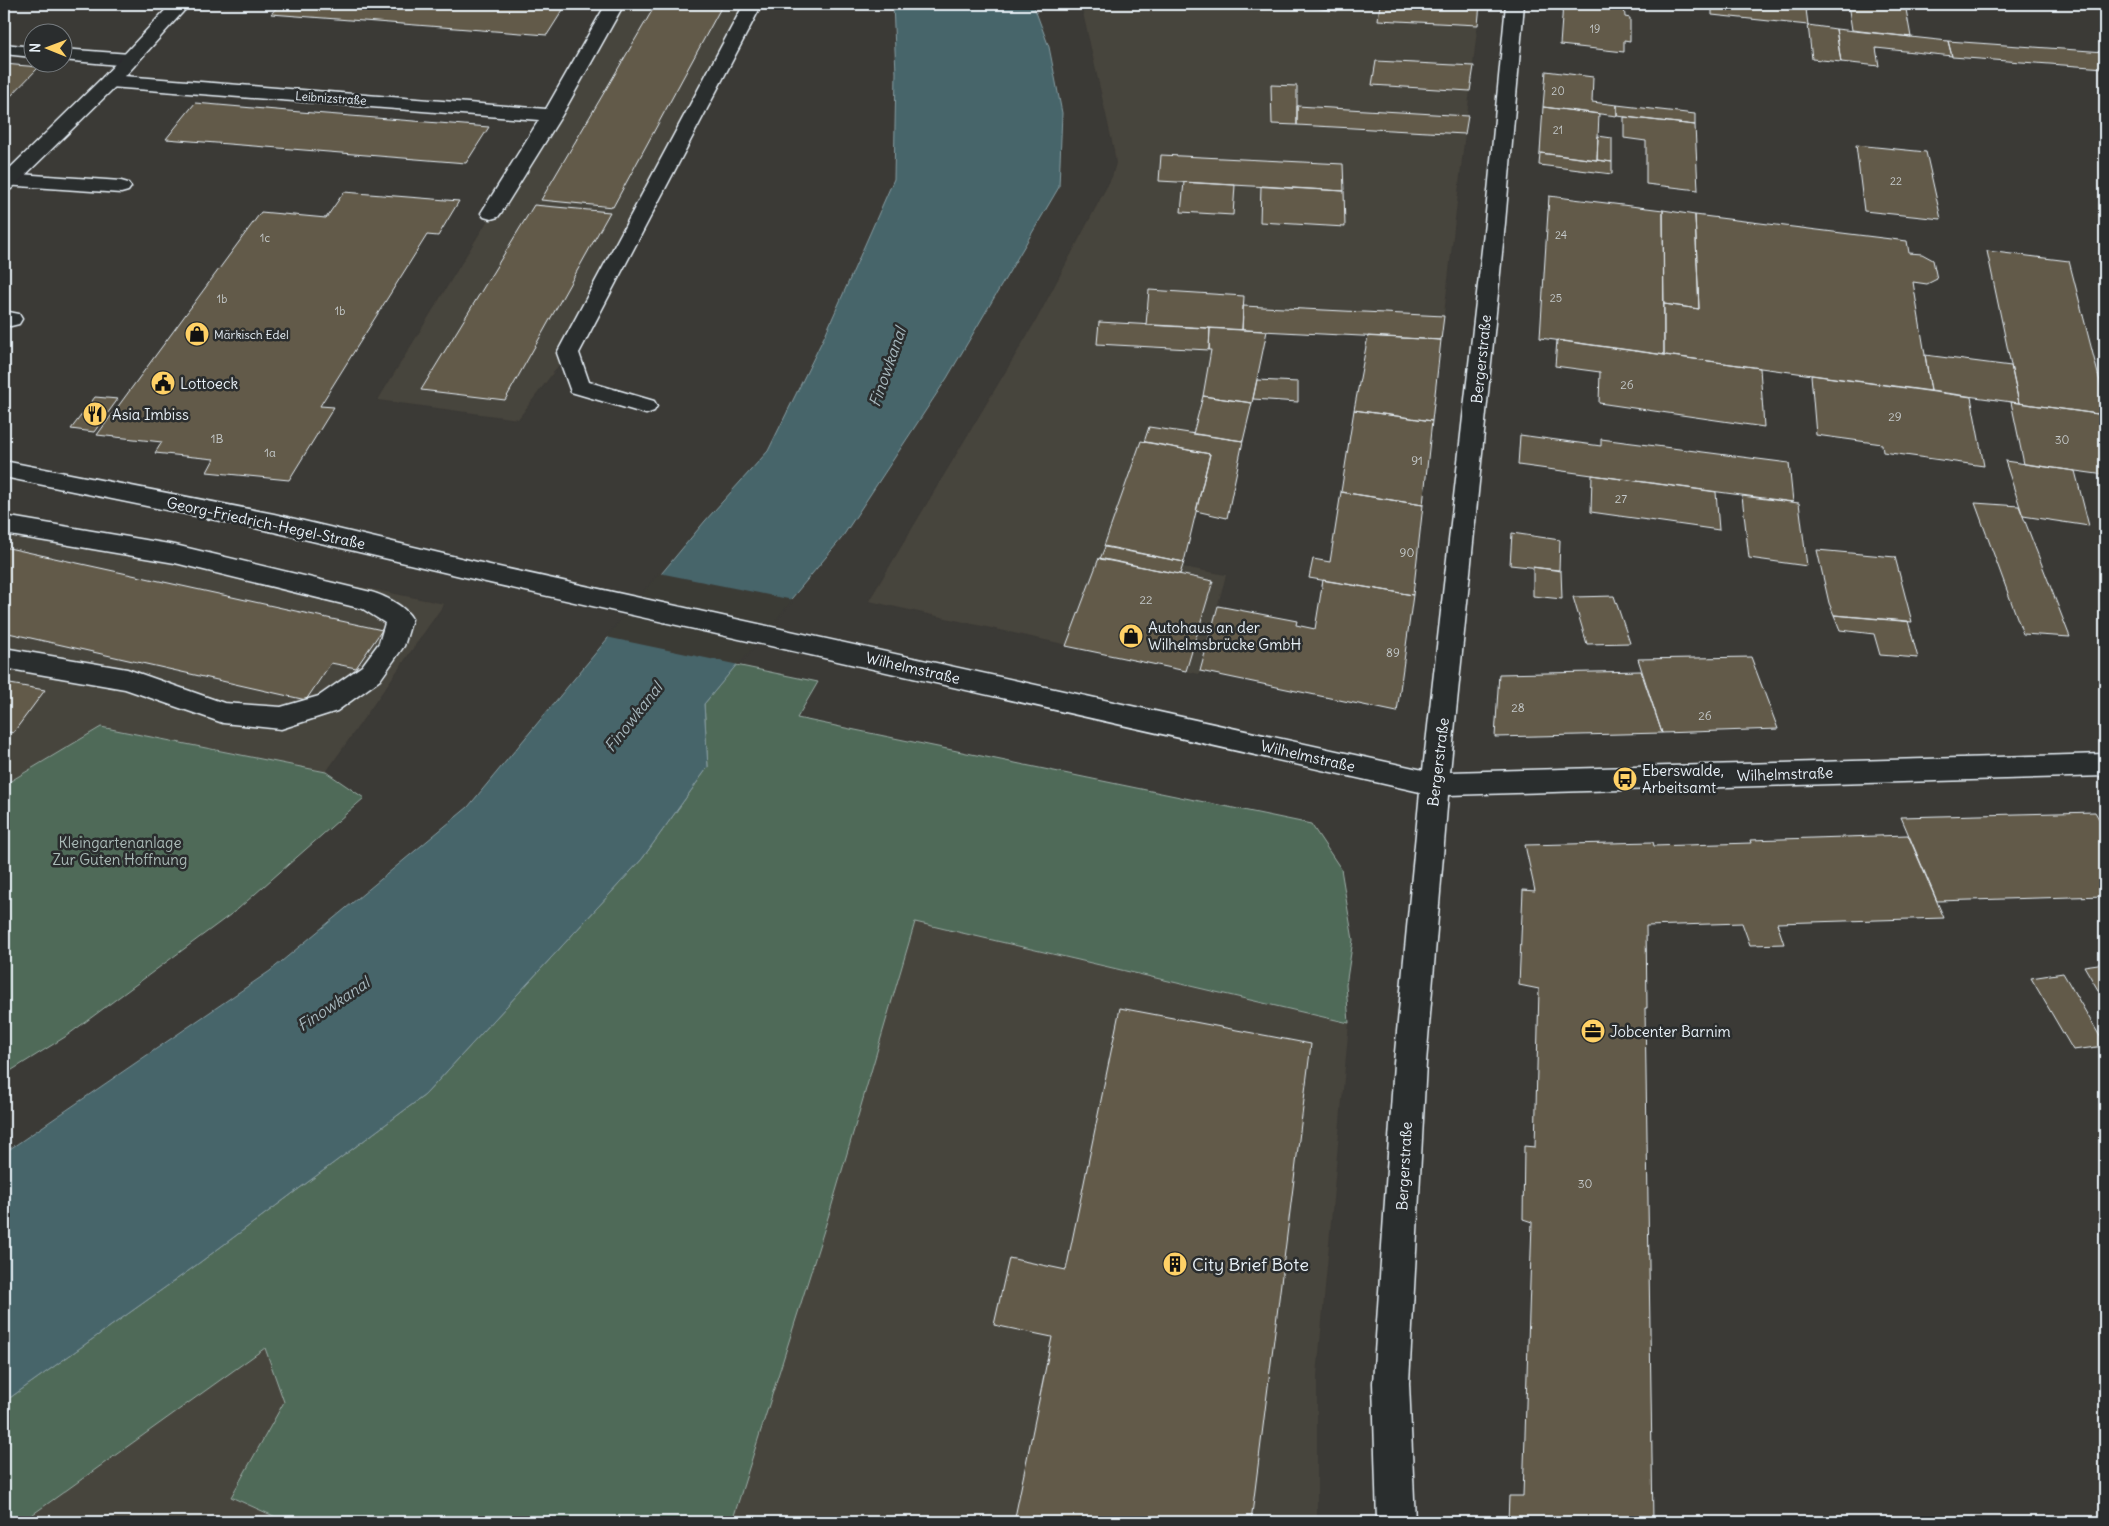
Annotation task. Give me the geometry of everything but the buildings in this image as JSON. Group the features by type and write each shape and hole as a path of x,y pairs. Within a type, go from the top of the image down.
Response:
{"street":[{"path":"5,181 110,81 181,4"},
{"path":"491,213 552,115 615,4"},
{"path":"646,406 580,387 568,353 753,4"},
{"name":"Bergerstraße","path":"1396,1522 1391,1383 1410,1063 1436,784 1495,222 1515,4"},
{"path":"4,49 22,51"},
{"path":"72,55 130,60"},
{"name":"Leibnizstraße","path":"110,81 552,115"},
{"path":"5,181 121,187"},
{"name":"Georg-Friedrich-Hegel-Straße","path":"4,469 274,522 527,582"},
{"path":"4,525 175,554 371,602 399,619 391,646 371,674 328,704 281,718 223,713 127,679 4,658"},
{"name":"Wilhelmstraße","path":"527,582 1436,784 2105,765"}],"shaded area":[{"path":"615,4 753,4 568,353 518,419 378,400 552,115"},
{"path":"1081,4 1480,4 1441,340 1267,331 1227,518 1196,512 1183,567 1226,575 1199,674 869,601 1037,319 1112,177 1116,163 1114,150"},
{"path":"4,513 444,604 326,772 101,727 4,785"},
{"path":"915,922 1349,1023 1317,1376 1317,1522 732,1522 831,1208"},
{"path":"265,1347 284,1402 231,1497 287,1522 22,1522"}],"green space":[{"path":"736,665 818,682 797,718 1311,824 1341,869 1353,940 1346,985 1349,1023 915,922 831,1208 732,1522 287,1522 231,1497 284,1402 265,1348 22,1522 4,1522 4,1402 191,1269 425,1095 642,859 708,767 704,704"},
{"name":"Kleingartenanlage Zur Guten Hoffnung","path":"101,727 326,772 364,798 238,909 65,1037 4,1075 4,785"}],"water":[{"name":"Finowkanal","path":"893,4 1033,4 1049,47 1062,113 1059,187 947,378 841,539 704,704 708,767 642,859 425,1095 191,1269 4,1402 4,1153 270,971 468,807 705,521 768,451 825,335 894,179 896,73"}],"pier":[{"path":"659,573 793,600 739,665 606,637"}],"place":[{"name":"Märkisch Edel","path":"197,334"},
{"name":"Lottoeck","path":"163,383"},
{"name":"Asia Imbiss","path":"95,414"},
{"name":"Autohaus an der Wilhelmsbrücke GmbH","path":"1131,636"},
{"name":"Eberswalde, Arbeitsamt","path":"1625,779"},
{"name":"Jobcenter Barnim","path":"1593,1031"},
{"name":"City Brief Bote","path":"1175,1264"}]}
